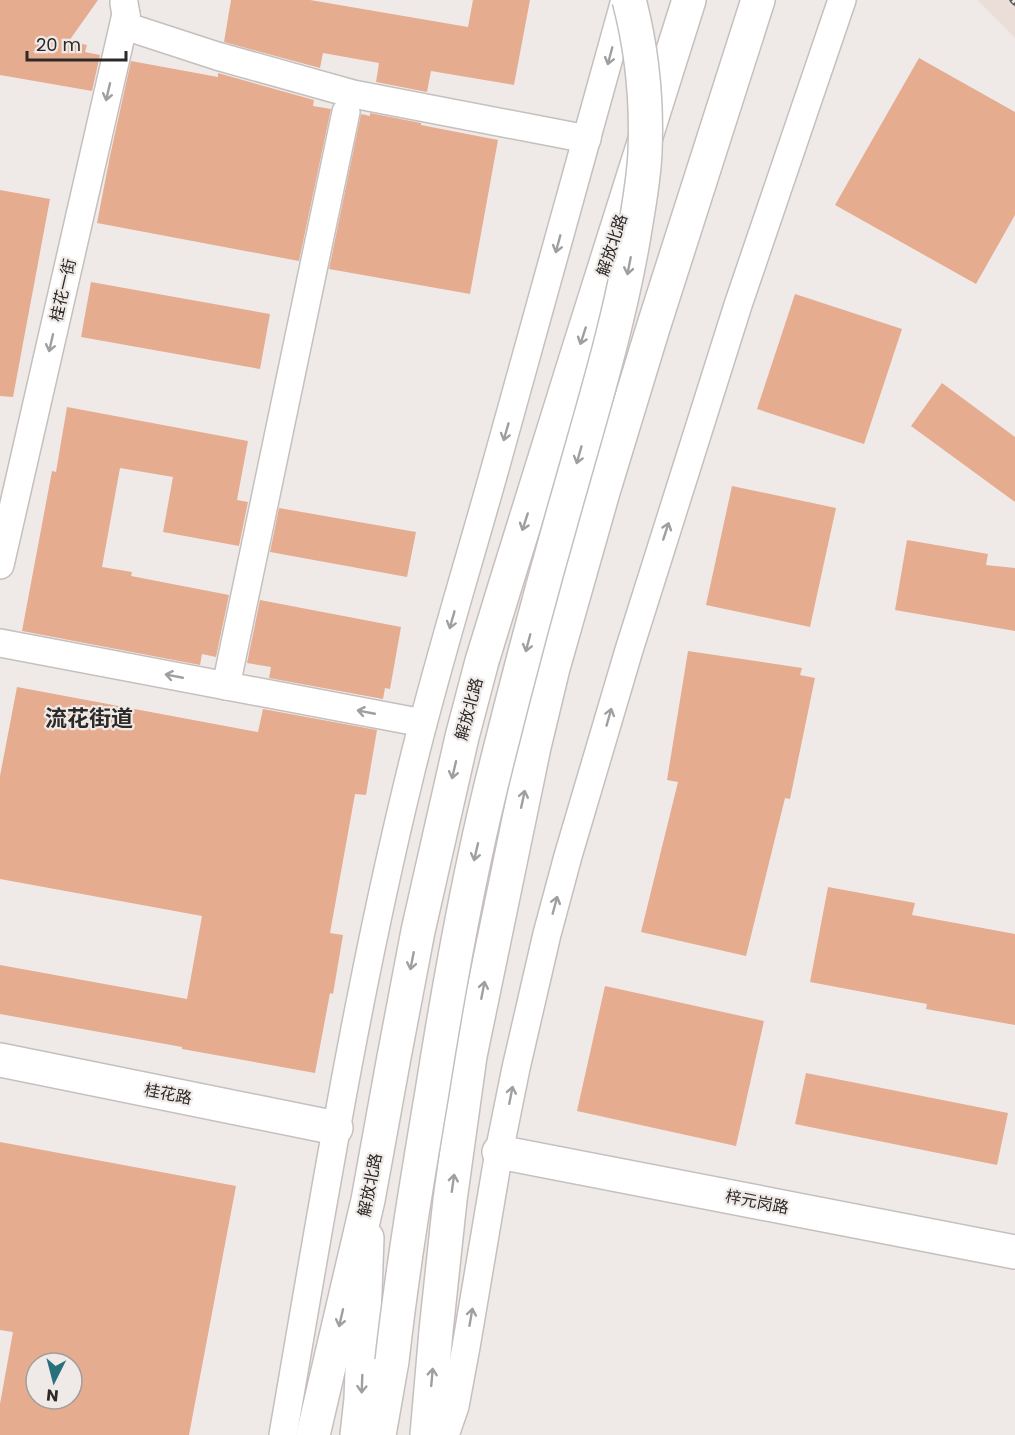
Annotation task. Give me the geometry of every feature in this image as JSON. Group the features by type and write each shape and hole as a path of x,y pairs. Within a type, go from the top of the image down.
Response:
{"main road":[{"path":"379,1435 392,1361 413,1203 466,897 519,679 628,270 645,153 644,98 640,57 627,0"},
{"name":"解放北路","path":"313,1435 368,1200 418,931 473,694 689,0"},
{"path":"427,1435 450,1200 470,1056 534,747 553,668 600,503 653,328 758,0"},
{"name":"桂花路","path":"0,1060 336,1128"},
{"name":"梓元岗路","path":"499,1152 1015,1252"},
{"path":"357,1435 361,1399 368,1200"},
{"path":"373,1435 392,1361"}],"street":[{"path":"283,1435 336,1128 391,854 423,723 627,0"},
{"path":"445,1435 454,1406 466,1347 499,1152 516,1068 547,934 628,650 738,305 842,0"},
{"path":"125,7 128,27 217,56 353,94 587,139"},
{"name":"桂花一街","path":"0,565 125,7"},
{"path":"226,686 346,112"},
{"path":"0,644 423,723"}],"shaded area":[{"path":"977,0 1015,0 1015,38"}],"building":[{"path":"0,0 98,0 69,41 87,45 85,52 100,55 92,91 0,75"},
{"path":"231,0 310,0 468,27 473,0 530,0 514,85 431,71 427,92 376,82 379,63 323,53 320,68 224,42"},
{"path":"919,58 1015,112 1015,215 976,284 835,205"},
{"path":"131,61 218,77 218,73 314,100 313,106 331,109 299,261 97,223"},
{"path":"370,113 498,140 470,294 329,269 361,114 370,116"},
{"path":"0,190 50,199 13,397 0,396"},
{"path":"91,282 270,314 260,369 81,337"},
{"path":"795,294 902,329 864,444 757,409"},
{"path":"942,383 1015,437 1015,502 911,426"},
{"path":"67,407 248,441 237,500 248,502 239,546 163,532 173,477 120,468 102,567 132,572 131,576 229,595 216,657 202,654 200,665 22,631 52,471 56,472"},
{"path":"732,486 836,508 810,627 706,605"},
{"path":"279,508 416,532 407,577 270,552"},
{"path":"907,540 988,554 986,565 1015,568 1015,631 895,610"},
{"path":"260,600 401,627 390,689 385,688 383,699 269,678 271,667 247,663"},
{"path":"688,651 802,668 800,675 815,678 790,799 785,798 746,956 641,932 678,782 667,780"},
{"path":"17,687 258,732 263,709 377,730 366,795 355,794 330,933 343,935 333,994 330,993 315,1073 0,1014 0,965 187,999 202,916 0,879 0,776"},
{"path":"828,887 915,903 912,915 1015,934 1015,1025 926,1009 927,1004 810,982"},
{"path":"605,986 764,1021 736,1146 577,1111"},
{"path":"806,1073 1008,1113 997,1165 795,1124"},
{"path":"0,1142 236,1186 189,1435 0,1435 0,1404 13,1332 0,1330"}],"district":[{"name":"流花街道","path":"89,718"}]}
